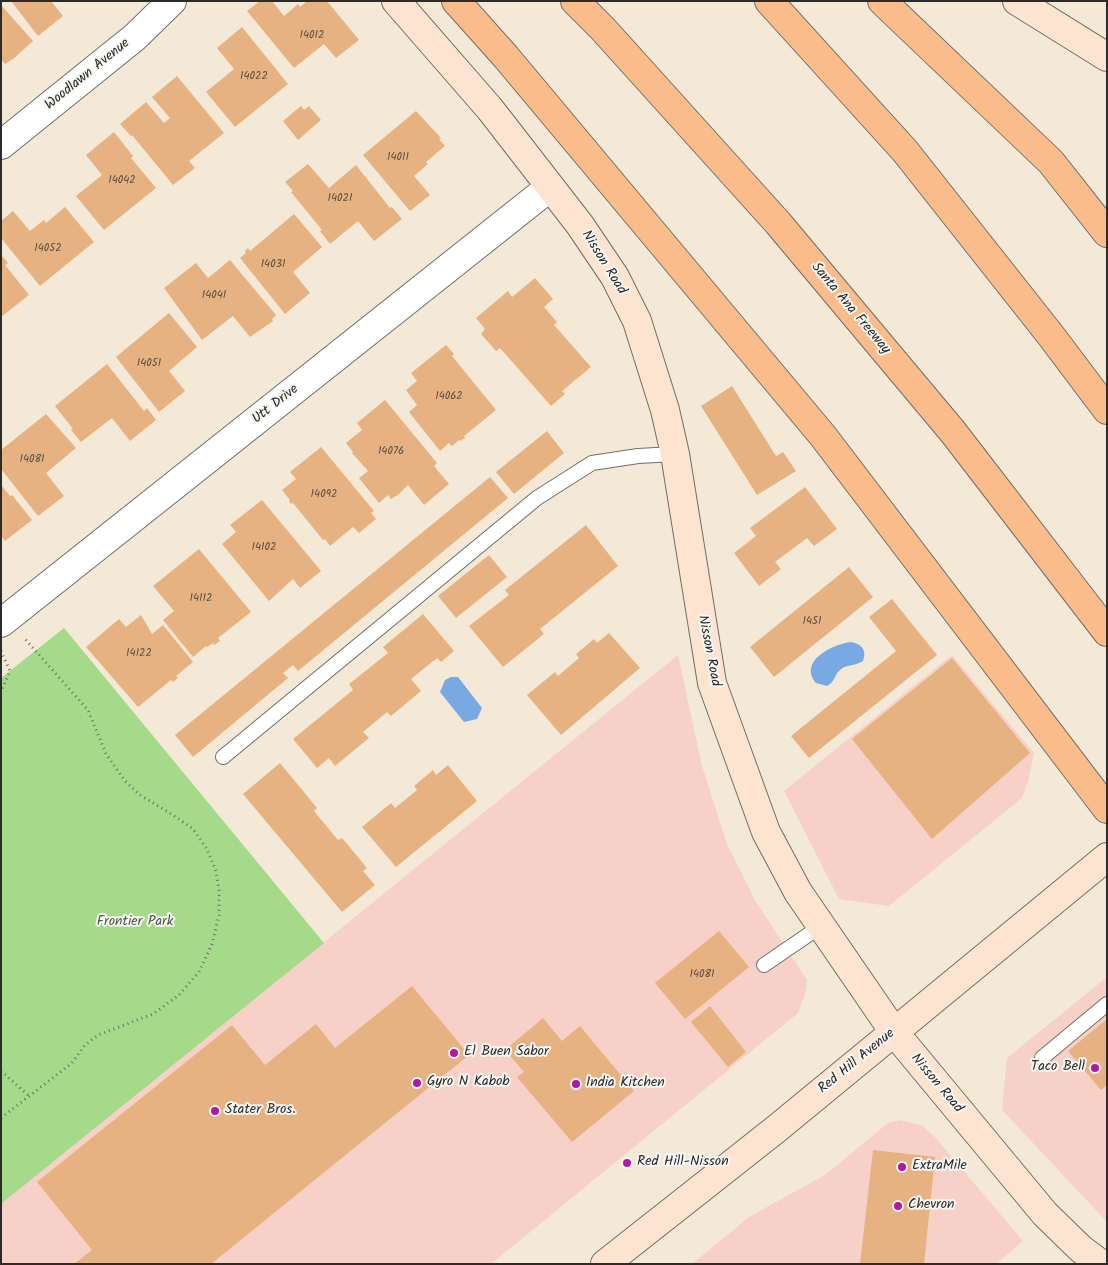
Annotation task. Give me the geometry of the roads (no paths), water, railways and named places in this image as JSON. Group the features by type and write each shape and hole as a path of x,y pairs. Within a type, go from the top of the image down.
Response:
{"highway":[{"path":"456,1 512,65 823,436 1107,809"},
{"name":"Santa Ana Freeway","path":"575,1 603,29 778,223 953,432 1107,632"},
{"path":"769,1 905,151 1052,337 1107,410"},
{"path":"882,1 1051,162 1107,233"}],"street":[{"name":"Woodlawn Avenue","path":"1,145 135,37 172,1"},
{"name":"Nisson Road","path":"396,1 490,109 580,225 614,277 637,321 665,410 675,454 712,683 766,832 798,892 894,1032 1045,1214 1081,1249 1101,1264"},
{"path":"1017,1 1107,58"},
{"name":"Utt Drive","path":"4,621 550,187"},
{"name":"Red Hill Avenue","path":"605,1264 760,1141 1107,857"}],"lane":[{"path":"223,758 537,498 592,463 638,456 675,454"},
{"path":"764,966 821,926"},
{"path":"1042,1058 1107,1004"}],"water":[{"path":"851,642 863,648 863,661 842,668 832,683 827,686 816,683 811,668 814,661 827,650"},
{"path":"451,677 458,677 482,708 477,719 464,722 440,692 445,680"}],"place":[{"name":"El Buen Sabor","path":"454,1053"},
{"name":"Taco Bell","path":"1095,1068"},
{"name":"Gyro N Kabob","path":"417,1083"},
{"name":"India Kitchen","path":"576,1084"},
{"name":"Stater Bros.","path":"215,1111"},
{"name":"Red Hill-Nisson","path":"627,1163"},
{"name":"ExtraMile","path":"902,1167"},
{"name":"Chevron","path":"898,1206"}],"park label":[{"name":"Frontier Park","path":"135,923"}]}
